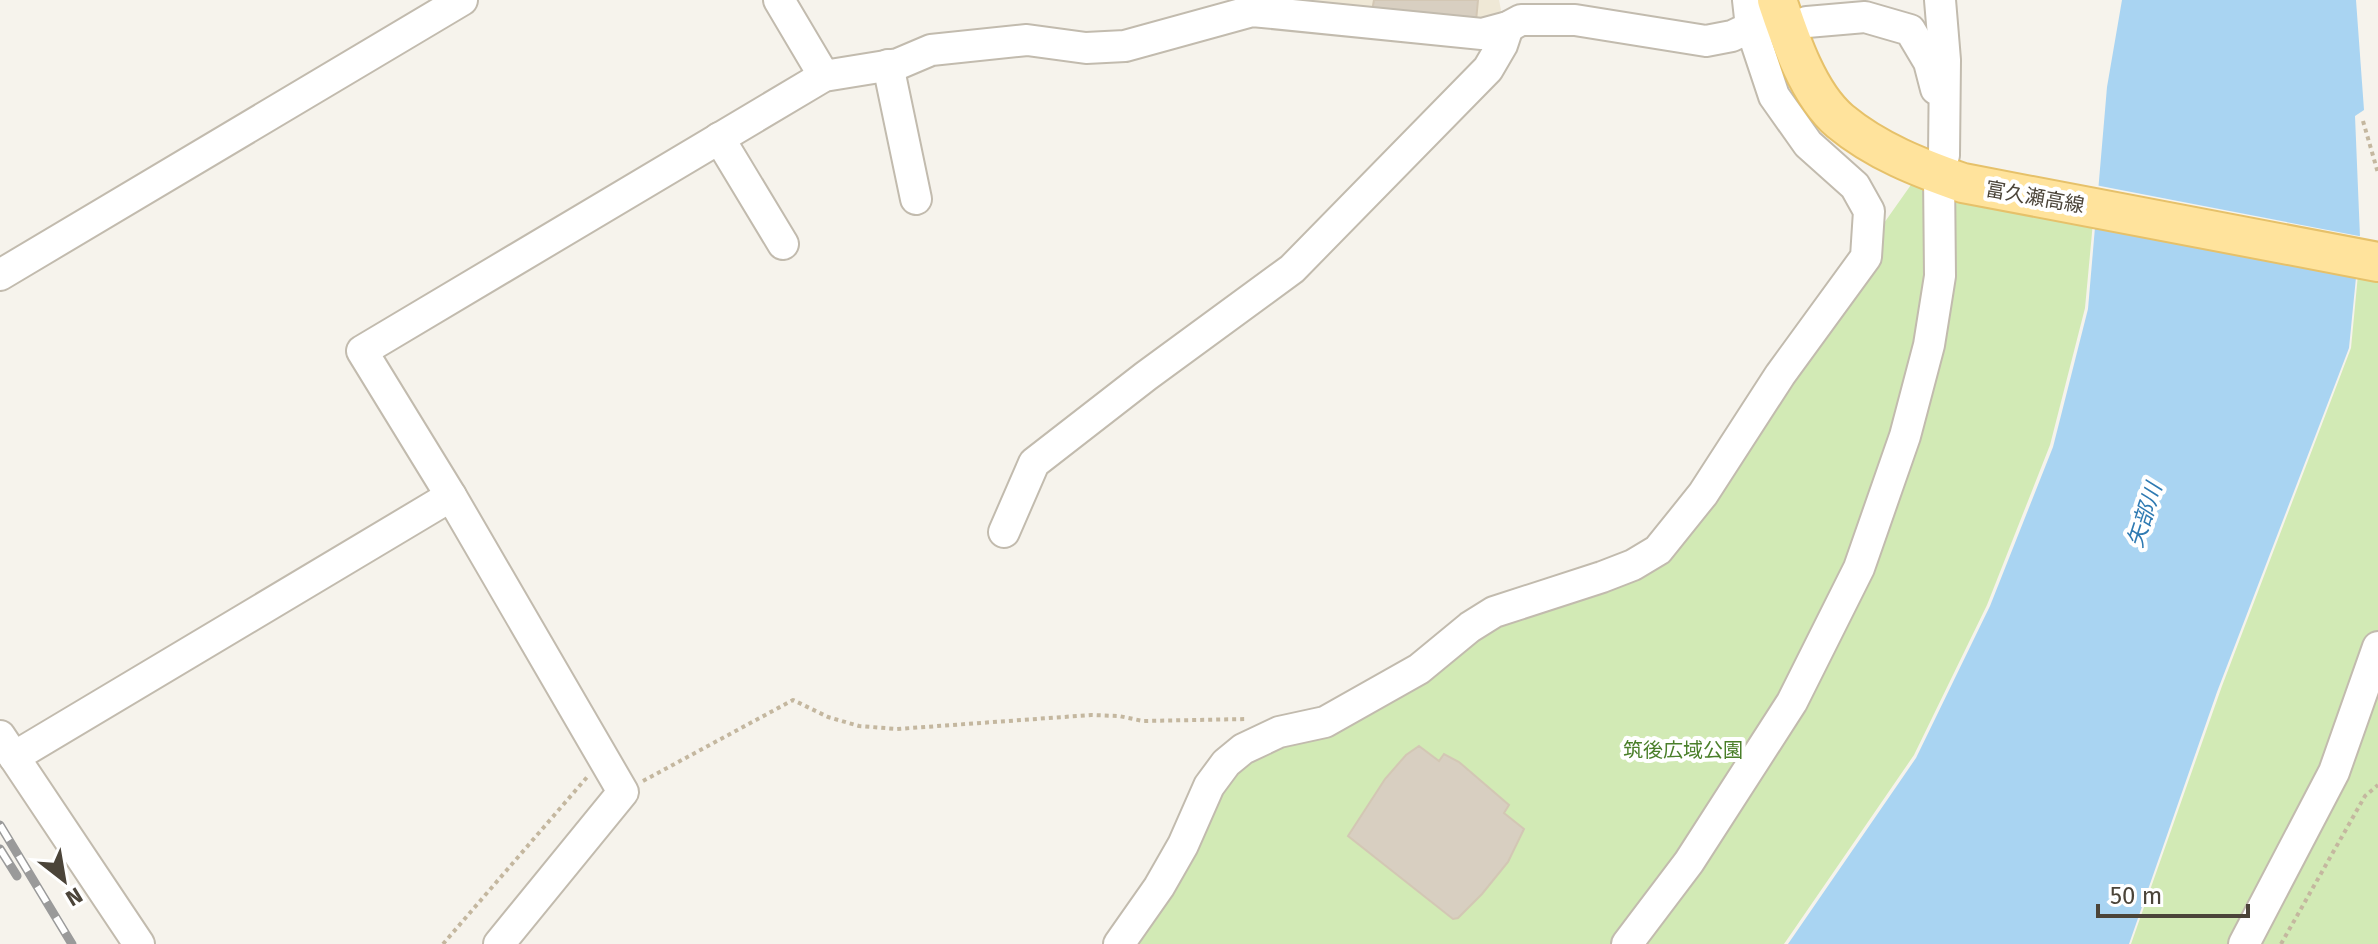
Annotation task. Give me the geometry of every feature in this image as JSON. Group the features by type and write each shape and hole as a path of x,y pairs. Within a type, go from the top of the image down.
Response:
{"main road":[{"name":"富久瀬高線","path":"1772,15 1838,120 1912,165 2378,262"}],"street":[{"path":"0,275 462,0"},
{"path":"779,0 824,76"},
{"path":"1627,944 1689,862 1792,702 1859,568 1905,436 1929,345 1940,276 1949,171 1944,124 1945,60 1940,0"},
{"path":"499,944 623,792 451,496 362,351 824,76 898,64 931,50 1027,40 1086,48 1125,46 1252,11 1482,34 1512,16 1575,20 1706,41 1732,36 1772,15 1865,17 1910,30 1929,62 1944,124"},
{"path":"1119,944 1159,887 1183,845 1209,786 1226,763 1243,749 1279,732 1325,722 1419,669 1470,627 1494,612 1633,565 1658,550 1703,494 1780,375 1866,257 1869,211 1855,186 1808,144 1774,96 1772,15"},
{"path":"1004,532 1034,463 1292,269 1488,69 1502,45 1512,16"},
{"path":"888,65 916,199"},
{"path":"719,138 783,244"},
{"path":"139,944 7,746 451,496"},
{"path":"2244,944 2334,772 2378,647"}],"path":[{"path":"2363,121 2378,173"},
{"path":"623,792 793,700 828,717 859,726 897,729 1091,715 1143,721 1248,719 1279,732"},
{"path":"443,944 602,759"},
{"path":"2281,944 2365,796 2378,785"}],"shaded area":[{"path":"1256,0 1499,0 1501,10 1495,21"}],"green space":[{"name":"筑後広域公園","path":"1913,182 2093,222 2085,308 2050,445 1987,605 1914,755 1784,944 1125,944 1217,780 1334,706 1661,539"},
{"path":"2359,264 2378,268 2378,944 2131,944 2222,686 2351,348"}],"water":[{"name":"矢部川","path":"2122,0 2356,0 2364,110 2355,116 2360,237 2349,348 2217,692 2129,944 1788,944 1916,758 1990,606 2053,447 2088,309 2107,87"}],"pier":[{"path":"2095,185 2364,237 2363,244 2094,193"}],"building":[{"path":"1374,0 1478,0 1476,21 1372,11"},
{"path":"1419,746 1439,761 1444,754 1459,762 1509,805 1504,813 1524,829 1508,862 1458,918 1453,919 1348,836 1385,779 1406,755"}],"railway":[{"path":"0,825 72,944"},
{"path":"0,849 17,876"}]}
